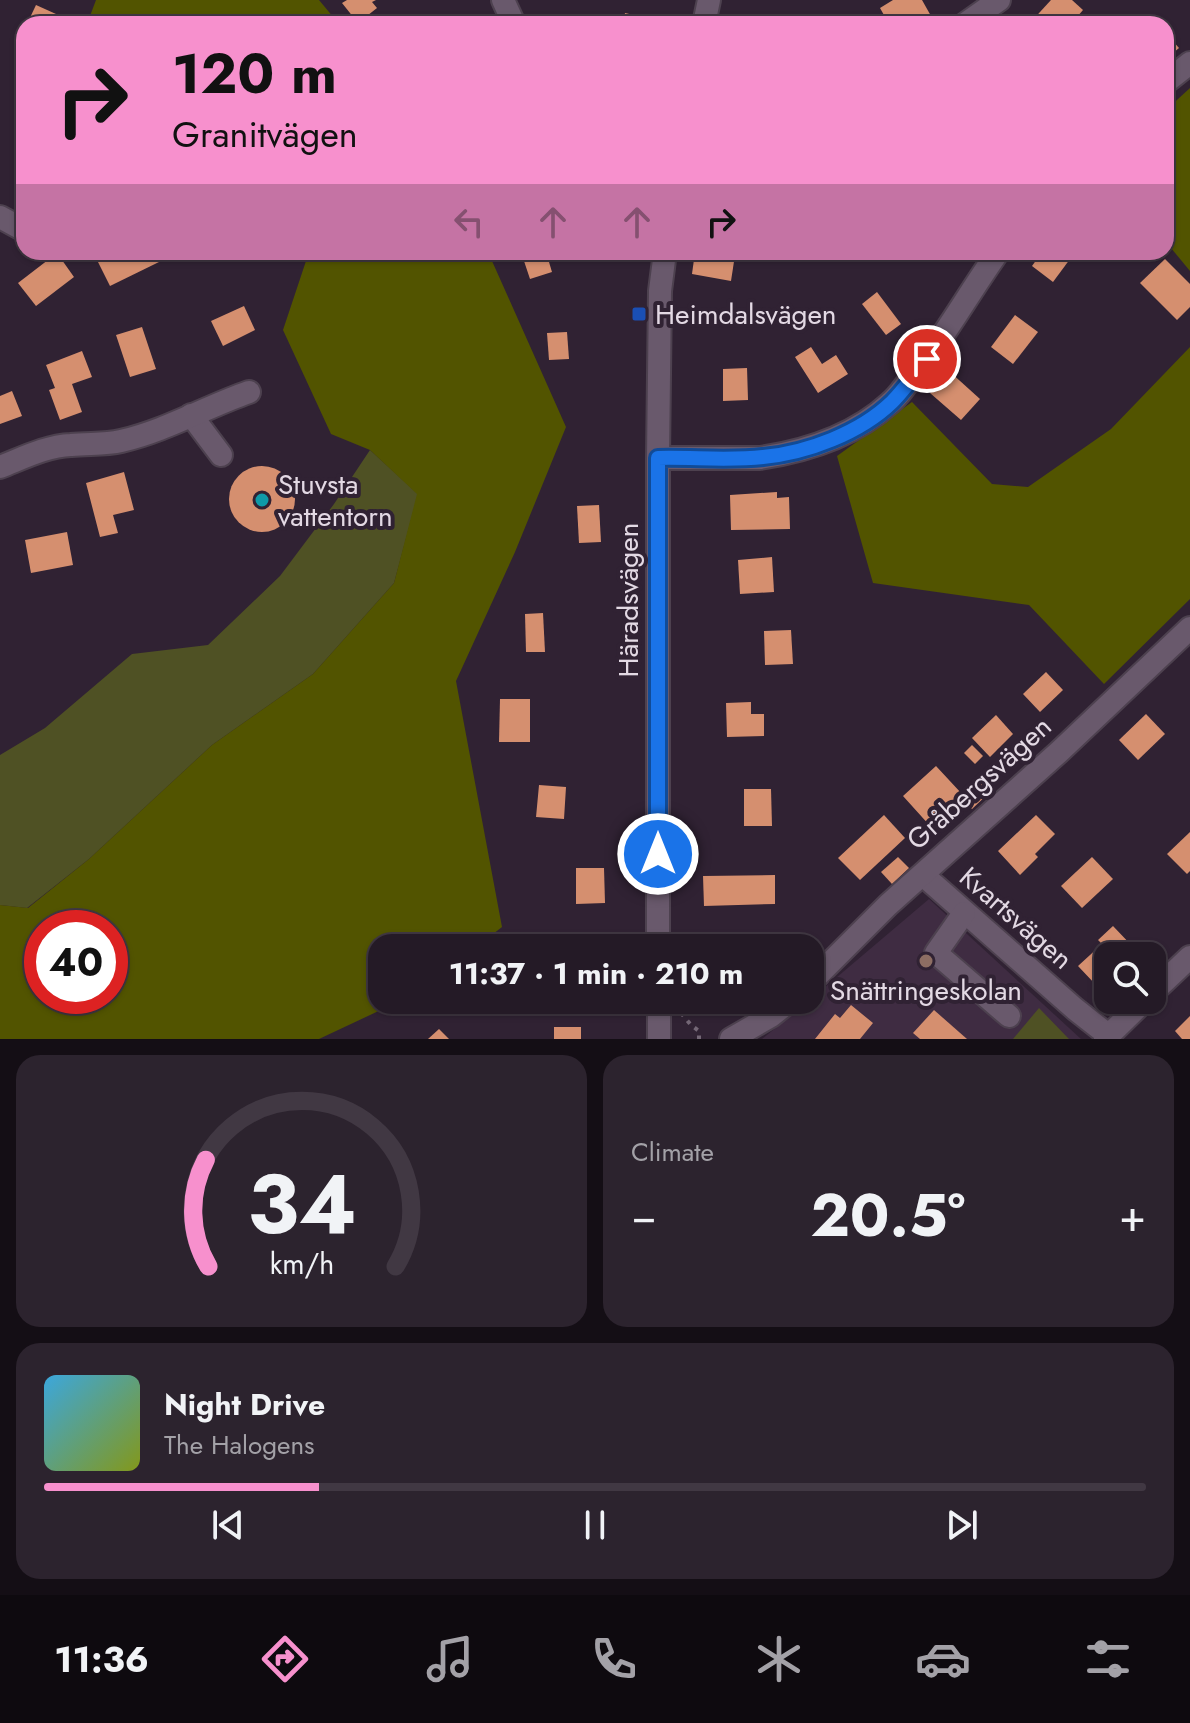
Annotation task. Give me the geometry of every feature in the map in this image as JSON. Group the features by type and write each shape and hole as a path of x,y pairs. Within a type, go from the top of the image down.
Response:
{"street":[{"path":"976,16 999,0"},
{"path":"1174,76 1190,63"},
{"name":"Häradsvägen","path":"658,934 658,458 660,291 664,260"},
{"path":"658,458 773,456 827,441 862,424 892,402 927,359 992,260"},
{"path":"0,467 48,448 118,442 141,436 249,392"},
{"path":"191,415 221,455"},
{"name":"Gråbergsvägen","path":"824,969 888,905 1059,752 1190,628"},
{"name":"Kvartsvägen","path":"923,875 1106,1037"},
{"path":"964,913 936,953 1009,1016"},
{"path":"1166,980 1190,957"},
{"path":"659,1039 664,1014"},
{"path":"744,1035 774,1014"},
{"path":"1106,1037 1130,1014"}],"path":[{"path":"680,1014 699,1031 699,1039"}],"shaded area":[{"path":"96,0 319,0 332,16 90,16"},
{"path":"1190,88 1190,271 1174,252 1174,103"},
{"path":"306,260 492,260 566,427 515,552 456,681 502,927 493,934 368,934 368,1014 372,1014 319,1039 0,1039 0,905 28,908 89,859 212,745 313,674 394,583 417,494 370,450 331,434 283,330"},
{"path":"1190,347 1190,599 1104,684 1029,605 873,583 837,456 912,402 992,484 1028,487 1111,429"},
{"name":"Snättringeskolan","path":"929,899 1081,1039 762,1039 793,1014 824,1014 824,988"}],"green space":[{"path":"370,450 418,494 394,583 313,674 212,745 89,859 27,908 0,905 0,755 45,728 132,654 208,645 280,576"},
{"path":"1039,1008 1069,1039 1013,1039"}],"building":[{"path":"347,0 376,0 372,2 377,8 367,16 352,16 342,3"},
{"path":"893,0 922,0 931,16 884,16 880,8"},
{"path":"1051,0 1072,0 1083,10 1078,16 1036,16"},
{"path":"36,5 56,14 55,16 31,16"},
{"path":"48,260 62,260 74,277 36,306 18,283"},
{"path":"97,260 158,260 159,262 110,286"},
{"path":"524,260 548,260 552,272 530,279"},
{"path":"694,260 734,260 731,281 692,274"},
{"path":"1036,260 1069,260 1053,282 1032,266"},
{"path":"1166,260 1190,284 1190,307 1177,320 1140,283"},
{"path":"877,292 901,324 886,335 862,304"},
{"path":"244,306 255,330 223,346 211,321"},
{"path":"1015,315 1038,332 1013,364 991,347"},
{"path":"142,327 156,369 130,377 116,335"},
{"path":"567,332 569,359 549,360 547,333"},
{"path":"811,347 822,364 836,355 848,374 818,393 795,357"},
{"path":"82,351 92,377 72,384 82,412 60,420 49,390 55,388 46,365"},
{"path":"747,368 748,400 723,401 723,369"},
{"path":"949,371 980,399 961,420 930,393"},
{"path":"12,391 22,416 0,424 0,396"},
{"name":"Stuvsta vattentorn","path":"262,466 275,469 285,476 292,486 295,499 292,512 285,522 275,529 262,532 249,529 239,522 232,512 229,499 232,486 239,476 249,469"},
{"path":"124,472 134,510 113,515 118,533 100,537 86,483"},
{"path":"777,492 777,498 789,497 790,529 731,530 730,495"},
{"path":"599,505 601,542 579,543 577,506"},
{"path":"67,532 73,565 31,573 25,540"},
{"path":"772,557 774,592 740,594 738,560"},
{"path":"543,613 545,652 526,652 525,614"},
{"path":"791,630 793,664 765,665 764,631"},
{"path":"1046,672 1063,690 1040,712 1023,694"},
{"path":"500,699 530,699 530,742 499,742"},
{"path":"751,702 751,714 764,714 764,736 727,737 726,703"},
{"path":"1146,714 1165,734 1138,760 1119,740"},
{"path":"996,715 1013,734 990,757 972,738"},
{"path":"972,745 983,756 975,764 964,753"},
{"path":"936,766 962,794 979,778 991,791 972,809 963,800 965,796 931,827 903,796"},
{"path":"539,785 566,787 564,819 536,817"},
{"path":"744,789 771,789 772,826 744,826"},
{"path":"884,815 905,838 860,880 838,858"},
{"path":"1036,815 1055,834 1020,875 998,851"},
{"path":"1190,832 1190,871 1187,874 1167,854"},
{"path":"898,857 909,868 892,884 881,872"},
{"path":"1092,857 1113,879 1082,908 1061,886"},
{"path":"576,868 604,868 605,903 576,904"},
{"path":"775,875 775,904 704,906 703,876"},
{"path":"1113,926 1128,942 1100,942 1098,940"},
{"path":"1094,951 1094,983 1078,966"},
{"path":"851,1005 873,1023 860,1039 815,1039 835,1014 840,1018"},
{"path":"934,1010 967,1039 920,1039 913,1033"},
{"path":"1190,1016 1190,1039 1182,1039 1175,1031"},
{"path":"554,1027 581,1027 581,1039 554,1039"},
{"path":"439,1029 449,1039 428,1039"}],"place":[{"name":"Heimdalsvägen","path":"639,314"},
{"name":"Stuvsta vattentorn","path":"262,500"},
{"name":"Snättringeskolan","path":"926,961"}],"route":[{"path":"658,854 658,458 760,458 827,441 862,424 892,402 927,359"}]}
